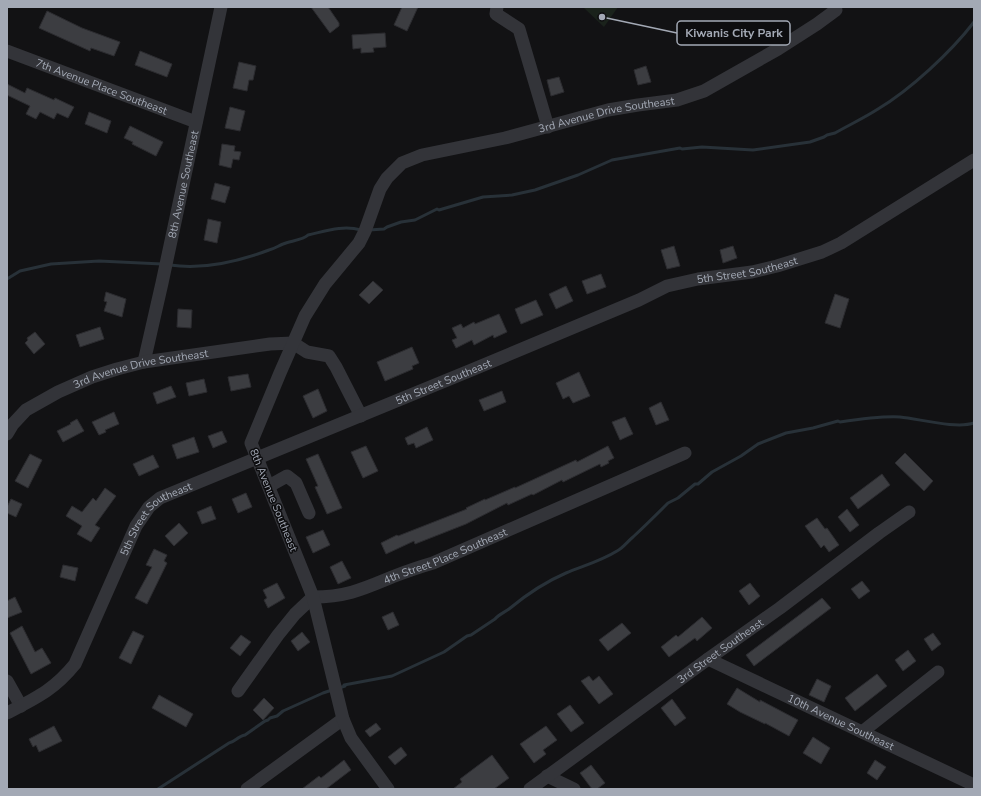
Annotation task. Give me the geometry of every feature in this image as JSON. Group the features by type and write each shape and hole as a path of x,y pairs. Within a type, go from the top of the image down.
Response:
{"street":[{"name":"8th Avenue Southeast","path":"144,362 161,291 196,122 222,7"},
{"path":"497,7 496,14 519,29 548,127"},
{"name":"3rd Avenue Drive Southeast","path":"377,198 387,178 402,163 422,155 505,138 608,110 677,100 704,91 778,49 836,10"},
{"name":"7th Avenue Place Southeast","path":"7,51 196,122"},
{"name":"5th Street Southeast","path":"7,713 35,699 52,688 75,664 136,526 149,507 160,498 639,300 667,286 698,279 752,272 778,266 822,252 848,239 974,160"},
{"name":"8th Avenue Southeast","path":"377,198 359,243 318,294 305,316 251,443 314,597 342,719 351,738 388,789"},
{"path":"293,343 307,352 329,356 336,366 361,416"},
{"name":"3rd Avenue Drive Southeast","path":"7,434 13,424 26,410 58,392 92,377 117,369 144,362 270,344 293,343"},
{"name":"4th Street Place Southeast","path":"314,597 331,597 355,592 433,563 685,453"},
{"path":"269,486 287,476 296,483 309,513"},
{"name":"3rd Street Southeast","path":"530,789 780,608 909,512"},
{"path":"238,691 291,619 314,597"},
{"name":"10th Avenue Southeast","path":"708,659 974,785"},
{"path":"862,732 938,672"},
{"path":"7,681 20,706"},
{"path":"247,789 342,719"},
{"path":"547,776 574,789"}],"shaded area":[{"path":"583,7 618,7 604,27"}],"building":[{"path":"311,7 328,7 339,23 339,26 330,33"},
{"path":"402,7 418,7 407,31 394,25"},
{"path":"47,11 82,28 120,42 114,56 91,48 90,51 39,28"},
{"path":"385,33 386,47 373,48 374,52 361,53 361,48 353,49 352,35"},
{"path":"140,51 172,64 167,77 135,65"},
{"path":"239,62 256,66 253,80 249,80 247,91 233,88"},
{"path":"646,66 651,82 638,85 634,70"},
{"path":"559,77 564,92 551,96 547,80"},
{"path":"7,84 25,93 27,88 54,100 55,98 74,107 68,118 57,113 54,119 40,112 36,119 26,114 30,106 7,95"},
{"path":"230,107 245,111 240,131 225,128"},
{"path":"89,112 111,121 107,133 85,124"},
{"path":"130,126 163,142 156,156 132,144 133,142 124,138"},
{"path":"222,144 235,146 234,151 241,152 239,160 233,159 231,168 219,165"},
{"path":"215,183 230,187 225,203 211,199"},
{"path":"208,219 221,222 217,243 204,240"},
{"path":"674,246 680,266 667,269 661,250"},
{"path":"733,246 737,258 723,263 720,250"},
{"path":"601,274 606,287 587,294 582,281"},
{"path":"373,281 383,290 369,304 359,295"},
{"path":"566,286 573,301 556,309 549,294"},
{"path":"106,292 126,299 122,317 104,311 107,302 104,301"},
{"path":"835,294 849,299 840,328 825,323"},
{"path":"536,300 543,315 521,324 515,309"},
{"path":"178,309 192,310 191,328 177,327"},
{"path":"499,314 507,332 494,338 493,335 474,345 472,340 456,348 452,340 457,338 452,328 461,324 463,328 474,322 475,324"},
{"path":"100,327 104,339 80,347 76,335"},
{"path":"35,332 45,344 34,354 25,343 28,340 27,338"},
{"path":"412,347 419,363 412,366 413,369 385,381 377,362"},
{"path":"579,372 590,396 573,403 569,396 563,399 556,383"},
{"path":"248,374 251,387 231,391 228,377"},
{"path":"204,379 207,392 189,396 186,383"},
{"path":"171,386 176,397 157,404 153,393"},
{"path":"318,389 327,411 313,418 303,396"},
{"path":"502,391 506,402 484,411 479,400"},
{"path":"661,402 669,420 656,425 649,408"},
{"path":"114,412 119,424 105,430 106,432 99,435 92,422"},
{"path":"625,417 633,434 620,440 612,422"},
{"path":"77,419 84,431 63,442 57,431 71,424 70,423"},
{"path":"427,427 433,440 416,448 414,443 408,445 405,438"},
{"path":"222,431 227,442 213,448 208,436"},
{"path":"194,437 199,452 177,459 172,445"},
{"path":"366,446 378,471 363,478 351,452"},
{"path":"608,446 614,458 608,461 609,463 601,467 600,464 563,482 562,480 533,495 532,494 508,505 507,503 466,524 415,544 414,541 386,554 381,543 397,535 398,536 467,509 466,508 485,499 515,488 576,460 577,462"},
{"path":"905,453 933,481 924,491 895,463"},
{"path":"30,454 42,460 28,488 15,481"},
{"path":"318,454 342,508 327,514 315,487 318,486 306,459"},
{"path":"153,455 159,467 139,476 133,464"},
{"path":"882,474 890,485 858,509 850,498"},
{"path":"105,488 116,496 95,525 100,528 91,542 77,534 82,526 66,516 72,506 82,512 93,498 96,501"},
{"path":"246,493 252,507 238,513 232,499"},
{"path":"11,499 22,504 16,517 7,513 7,507"},
{"path":"211,506 216,519 202,524 197,512"},
{"path":"847,509 859,525 850,532 838,517"},
{"path":"817,518 825,529 827,528 839,545 829,552 824,545 821,548 805,526"},
{"path":"179,523 188,533 174,546 165,536"},
{"path":"323,530 330,545 313,553 306,537"},
{"path":"154,549 167,555 164,561 167,563 147,604 135,598 152,567 146,565"},
{"path":"342,561 351,578 338,584 330,567"},
{"path":"63,565 78,568 75,581 60,577"},
{"path":"862,581 870,591 859,599 851,589"},
{"path":"277,583 285,598 268,608 264,600 267,598 263,590"},
{"path":"750,583 760,596 749,605 739,591"},
{"path":"15,597 22,612 7,618 7,601"},
{"path":"822,598 831,608 754,666 746,655"},
{"path":"393,612 399,625 388,630 382,617"},
{"path":"702,617 712,628 697,641 695,638 669,657 661,647 676,635 678,637"},
{"path":"622,623 631,633 608,651 599,640"},
{"path":"22,626 35,652 42,648 51,663 31,674 10,633"},
{"path":"133,631 144,636 131,664 119,658"},
{"path":"302,632 310,642 298,651 291,641"},
{"path":"933,633 941,644 932,651 924,639"},
{"path":"241,635 251,642 240,656 230,648"},
{"path":"908,650 916,661 903,671 895,660"},
{"path":"877,674 887,686 855,711 845,698"},
{"path":"589,676 593,681 599,676 613,694 599,704 581,681"},
{"path":"817,679 831,686 824,702 809,695"},
{"path":"737,688 760,702 760,700 798,720 789,736 727,704"},
{"path":"159,695 193,714 186,727 152,708"},
{"path":"264,698 274,708 263,720 253,710"},
{"path":"672,699 686,718 675,726 661,708"},
{"path":"570,705 584,723 571,732 557,714"},
{"path":"376,723 381,729 370,737 365,731"},
{"path":"54,726 62,741 39,752 36,745 33,747 29,739"},
{"path":"546,726 557,740 543,750 546,754 534,763 520,744"},
{"path":"813,737 830,748 821,764 803,753"},
{"path":"401,747 407,755 395,765 388,757"},
{"path":"492,755 509,778 494,789 453,789 462,782 460,779"},
{"path":"344,760 351,770 326,789 302,789 319,776 321,778"},
{"path":"875,760 886,767 877,780 867,773"},
{"path":"591,765 605,783 597,789 592,789 580,773"}],"waterway":[{"path":"369,230 384,229 401,222 415,220 437,209 439,210 483,197 512,195 535,190 578,175 612,160 680,148 702,147 753,150 810,142 835,133 873,112 903,92 942,58 965,34 974,22"},
{"path":"170,265 207,266 220,264 273,249 308,235 328,230 341,228 361,230"},
{"path":"7,279 20,271 51,264 99,261 162,264"},
{"path":"339,688 345,686 344,685 392,676 444,652 495,619 543,584 566,573 605,558 619,550 668,503 678,498 695,484 698,484 712,472 741,456 758,444 786,433 838,421 900,417 958,425 974,423"},
{"path":"158,789 270,718 332,690"}],"place":[{"name":"Kiwanis City Park","path":"602,17"}]}
